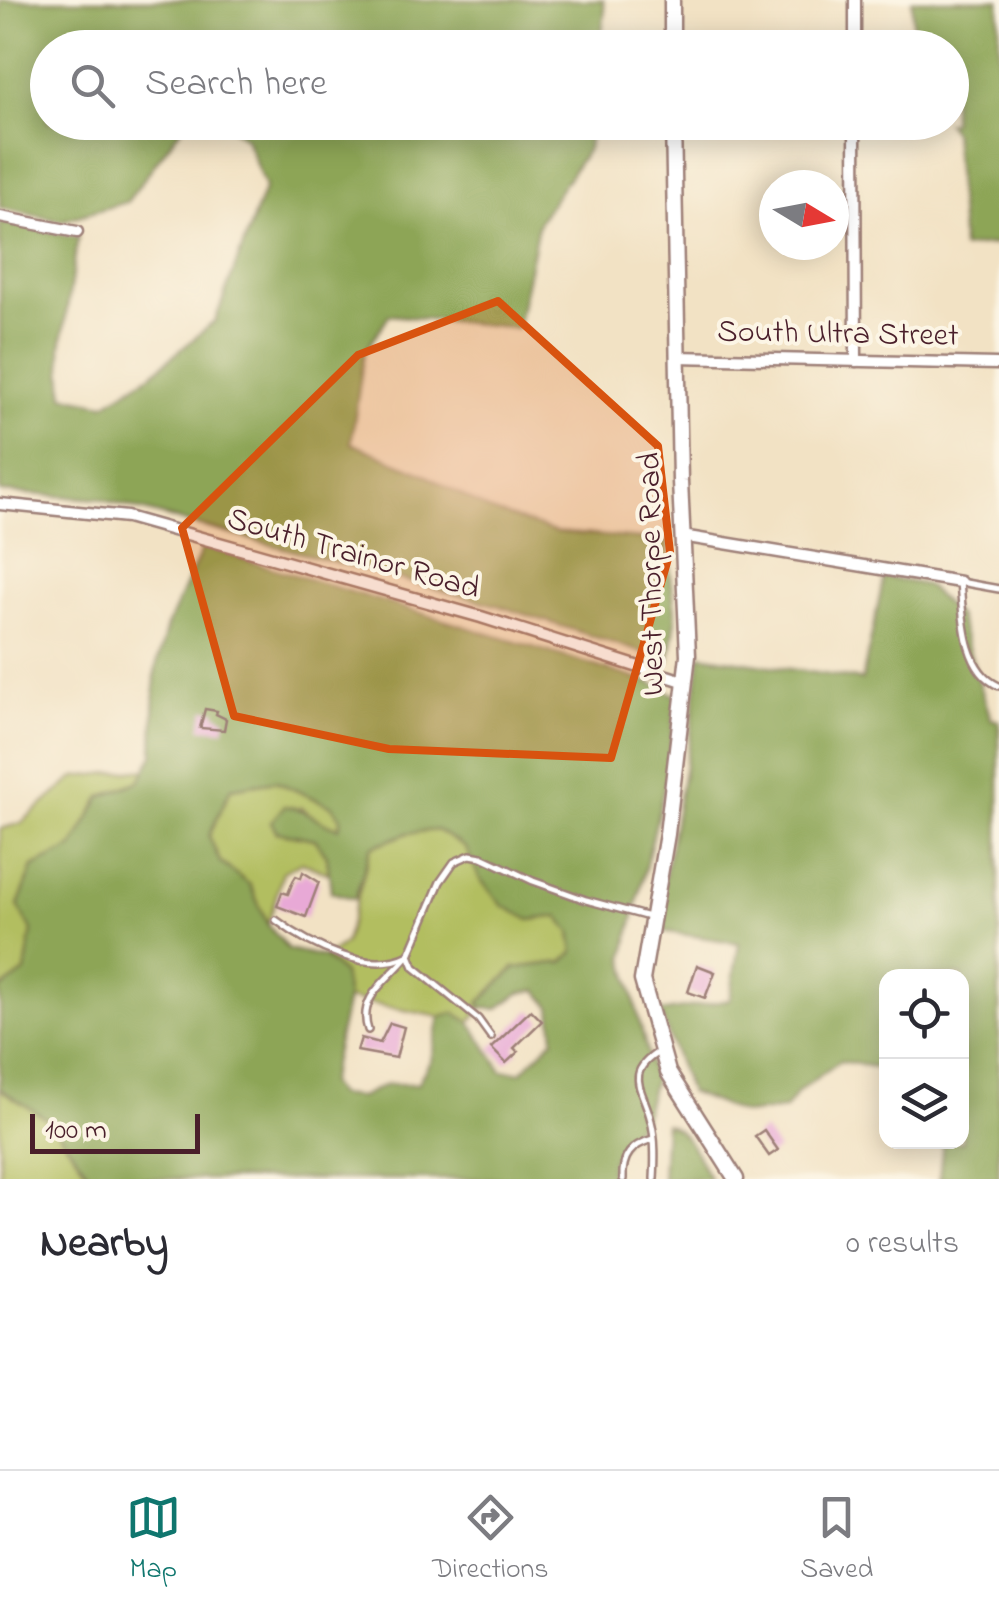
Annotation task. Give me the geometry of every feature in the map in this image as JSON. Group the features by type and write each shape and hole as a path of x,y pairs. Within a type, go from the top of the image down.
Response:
{"street":[{"path":"672,0 672,30"},
{"path":"855,0 855,30"},
{"name":"West Thorpe Road","path":"673,140 688,654 667,834 642,980 668,1072 736,1179"},
{"path":"856,140 856,361"},
{"path":"0,217 77,232"},
{"name":"South Ultra Street","path":"677,358 998,364"},
{"name":"South Trainor Road","path":"0,504 127,516 481,617 686,682"},
{"path":"682,536 960,582"}],"lane":[{"path":"999,589 960,582 963,617 977,670 999,686"},
{"path":"368,1030 364,1011 368,1001 409,955 440,882 454,862 470,855 586,900 652,918"},
{"path":"276,920 344,956 364,962 396,962 409,955"},
{"path":"409,955 414,967 478,1019 490,1037"},
{"path":"654,1179 653,1139 638,1073 646,1060 662,1050"},
{"path":"623,1179 624,1158 638,1143 653,1139"}],"highlighted area":[{"path":"498,301 658,446 670,552 611,758 389,749 234,716 182,528 358,355"}],"green space":[{"path":"0,0 603,0 602,30 30,30 30,140 173,140 127,202 61,221 0,208"},
{"path":"912,0 999,0 999,244 962,248 954,140 969,140 969,30 913,30"},
{"path":"246,140 589,140 588,148 539,221 517,328 389,315 364,353 351,443 420,472 489,510 555,532 667,541 676,620 669,661 496,605 99,499 0,492 0,222 78,237 61,348 64,396 105,404 153,373 215,321 265,187"},
{"path":"203,547 651,683 677,696 667,776 624,958 654,1080 643,1119 611,1163 610,1179 93,1179 49,1120 0,1089 0,990 25,972 32,930 18,906 33,867 73,847 101,797 140,781 153,755 155,672 167,626","holes":["275,781 332,806 341,818 339,828 284,806 271,822 277,832 315,839 327,856 331,892 355,899 371,847 408,833 437,830 466,848 480,879 502,905 530,920 559,916 571,932 574,952 563,962 515,968 479,1003 482,1008 497,1009 520,993 537,990 551,1007 554,1039 521,1072 502,1071 470,1022 454,1013 440,1017 431,1060 417,1084 387,1084 360,1097 337,1095 329,1083 347,999 343,974 324,957 288,949 268,925 250,885 220,862 209,836 231,788"]},
{"path":"884,577 926,585 958,616 991,719 999,721 999,1179 939,1179 942,1149 969,1149 969,969 879,969 879,1068 840,1061 799,1091 785,1109 744,1114 689,1092 660,1012 730,1000 739,943 655,930 691,732 700,655 862,680"},
{"path":"146,769 140,781 101,797 74,847 33,867 32,930 25,972 0,990 0,829 21,823 75,777"},
{"path":"275,781 332,806 341,818 339,828 324,825 301,807 277,832 315,839 327,856 329,874 302,862 283,872 268,925 250,885 220,862 209,836 231,788"},
{"path":"437,830 466,848 480,879 530,920 559,916 571,932 574,953 563,962 514,968 480,1002 482,1008 470,1022 455,1013 440,1017 347,999 343,974 324,957 345,943 371,847 408,833"},
{"path":"0,1089 49,1120 93,1179 0,1179"},
{"path":"665,1124 686,1139 710,1179 662,1179"}],"building":[{"path":"205,709 217,711 226,719 224,730 200,728"},
{"path":"303,872 319,882 306,917 277,906 282,892 288,894 296,876 301,878"},
{"path":"697,965 715,972 705,998 688,992"},
{"path":"531,1010 542,1021 514,1048 518,1052 506,1063 491,1048"},
{"path":"390,1023 404,1027 396,1058 357,1051 361,1038 380,1043"},
{"path":"764,1130 778,1150 769,1156 755,1136"}]}
